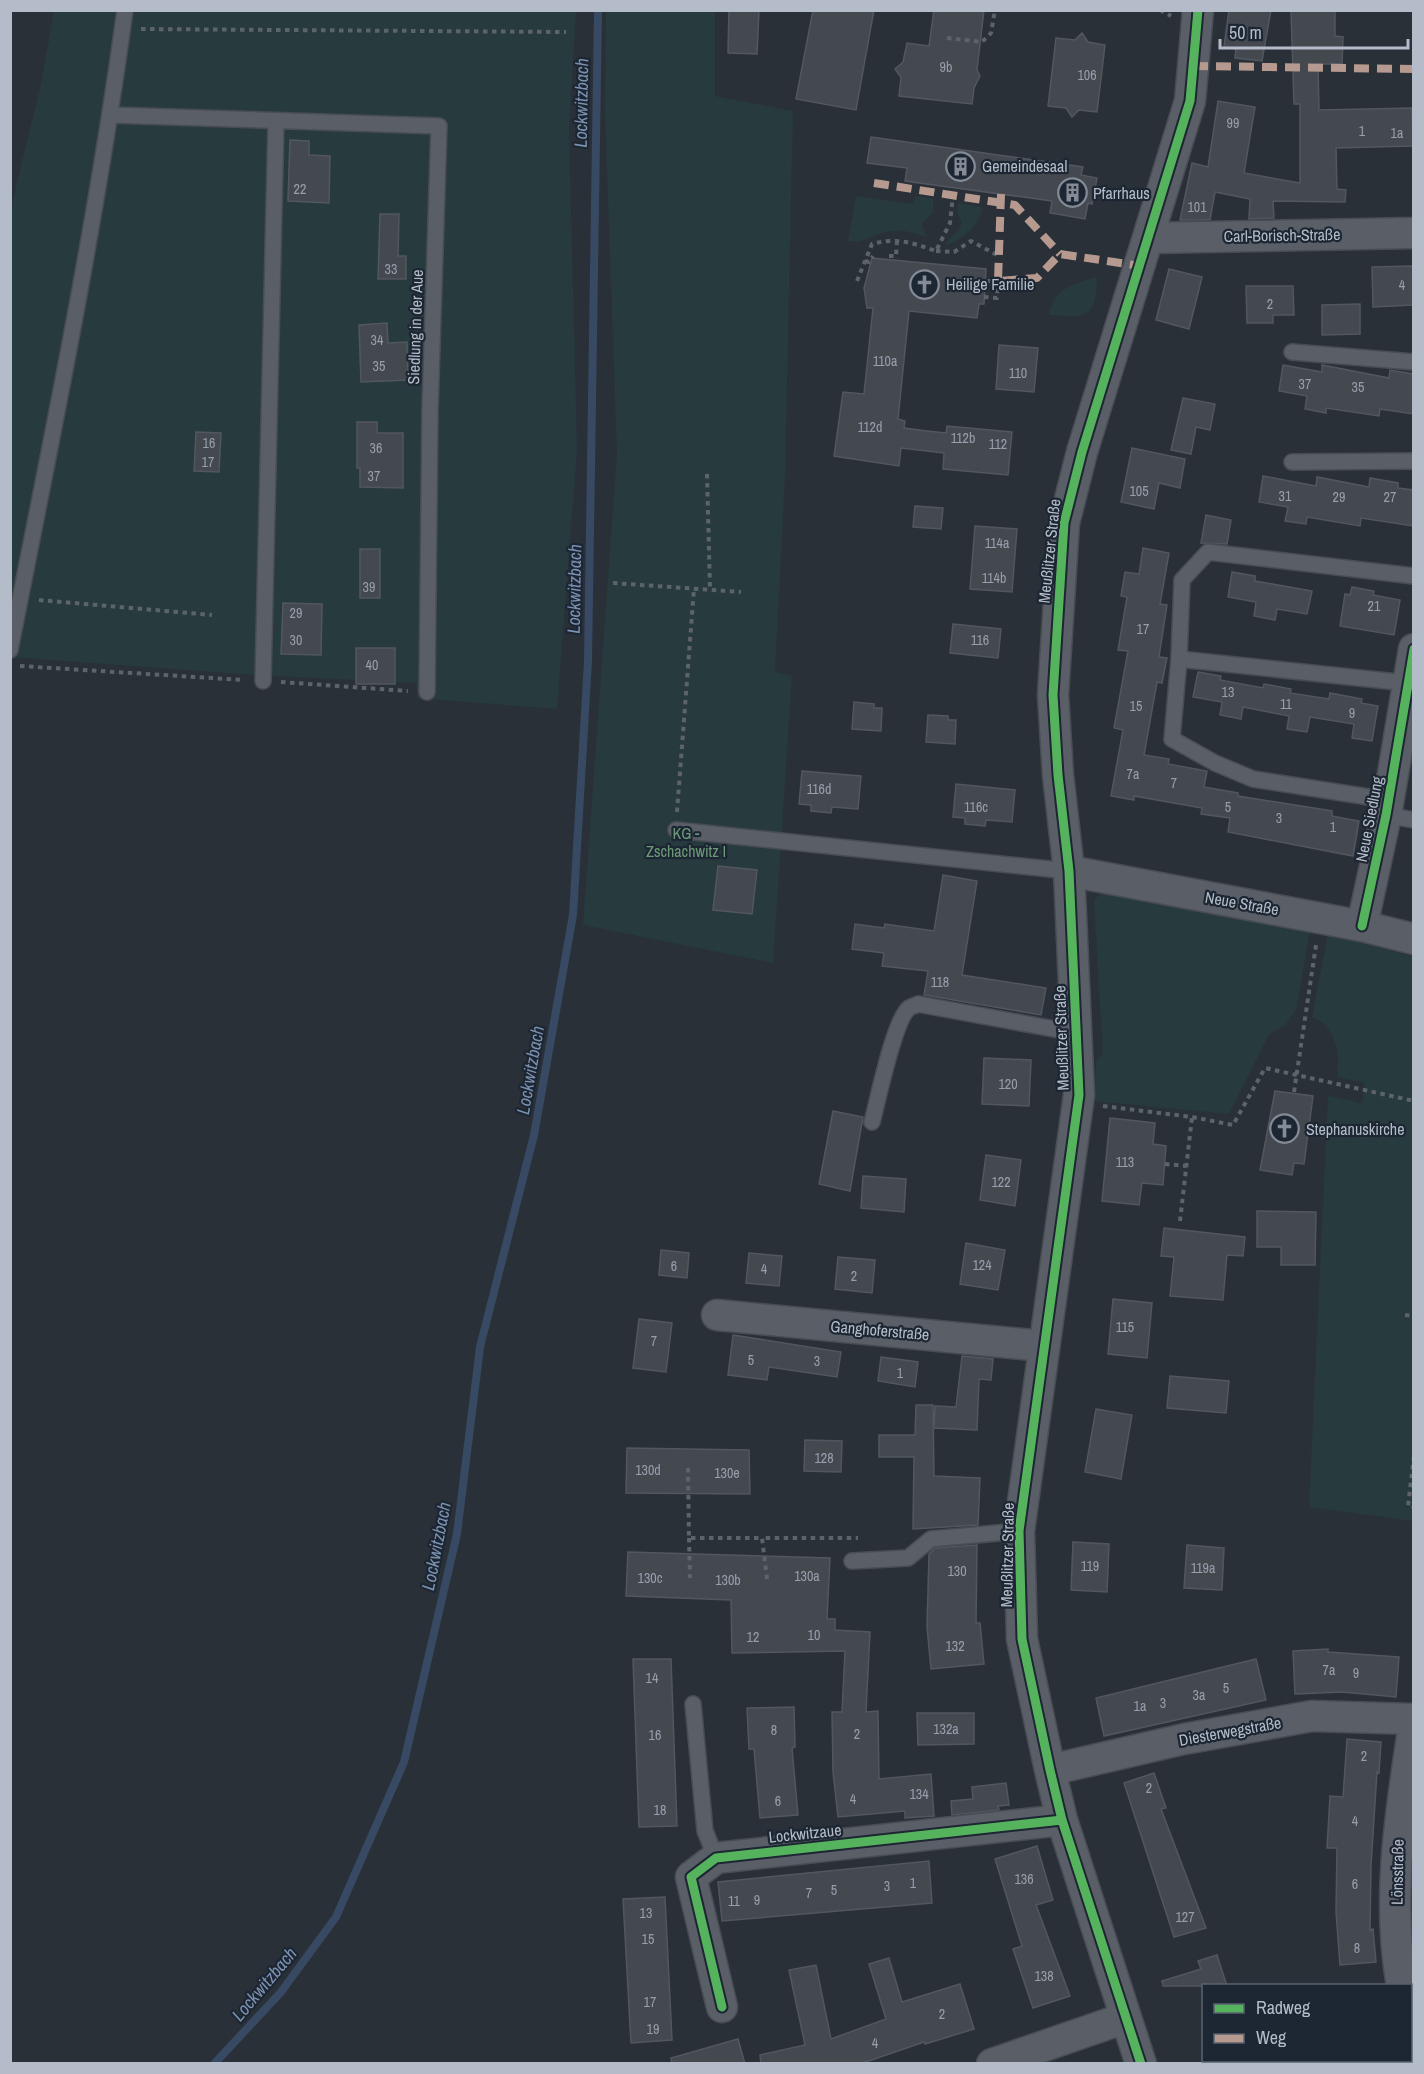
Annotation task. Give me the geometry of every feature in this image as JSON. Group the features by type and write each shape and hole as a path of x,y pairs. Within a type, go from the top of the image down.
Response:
{"street":[{"name":"Meußlitzer Straße","path":"1141,2064 1062,1820 1050,1770 1022,1639 1019,1531 1078,1102 1069,871 1058,775 1053,695 1064,523 1079,461 1150,238 1190,101 1197,10"},
{"name":"Carl-Borisch-Straße","path":"1150,238 1413,233"},
{"name":"Neue Siedlung","path":"1362,926 1396,811 1408,718 1407,683 1413,649"},
{"name":"Neue Straße","path":"1069,871 1362,926 1413,939"},
{"name":"Ganghoferstraße","path":"717,1314 1043,1346"},
{"name":"Diesterwegstraße","path":"1050,1770 1184,1739 1312,1716 1413,1719"},
{"name":"Lönsstraße","path":"1402,1984 1396,1956 1396,1844 1413,1724"},
{"name":"Lockwitzaue","path":"716,1858 1062,1820"},
{"path":"716,1858 691,1877 722,2007"},
{"path":"992,2064 1125,2018"}],"lane":[{"path":"10,650 63,386 111,115 125,10"},
{"name":"Siedlung in der Aue","path":"111,115 439,126 430,410 427,692"},
{"path":"263,681 276,122"},
{"path":"1292,352 1413,362"},
{"path":"1292,462 1413,461"},
{"name":"Neue Siedlung","path":"1396,811 1253,779 1215,763 1172,739 1179,659 1182,580 1208,552 1413,576"},
{"path":"1179,659 1407,683"},
{"path":"676,830 1069,871"},
{"path":"872,1122 901,1022 909,1008 918,1004 1076,1033"},
{"path":"852,1561 908,1558 932,1539 1019,1531"},
{"path":"693,1704 705,1831 716,1858"}],"path":[{"path":"946,38 982,42 991,33 995,10"},
{"path":"122,28 566,32"},
{"path":"936,251 950,223 953,195"},
{"path":"889,256 896,256 897,240"},
{"path":"857,281 872,244 906,240 936,251 954,252 971,241 999,256"},
{"path":"865,261 869,262 873,256"},
{"path":"984,297 998,298 998,281 985,280"},
{"path":"707,474 710,589"},
{"path":"614,583 741,592"},
{"path":"676,830 694,588"},
{"path":"21,599 212,615"},
{"path":"12,666 427,692"},
{"path":"1294,1092 1320,918"},
{"path":"1078,1102 1192,1117 1233,1125 1265,1068 1413,1101"},
{"path":"1180,1221 1192,1117"},
{"path":"1165,1164 1186,1166"},
{"path":"1405,1315 1413,1316"},
{"path":"1413,1456 1408,1506 1413,1507"},
{"path":"688,1468 690,1578"},
{"path":"689,1538 864,1538"},
{"path":"762,1538 767,1579"}],"green space":[{"path":"54,11 576,11 569,129 577,450 557,709 417,698 416,683 255,675 11,657 11,208 41,84"},
{"name":"KG - Zschachwitz I","path":"606,11 715,11 715,96 793,111 785,477 775,672 792,676 773,963 583,925 617,454 605,113"},
{"path":"856,196 913,204 916,196 933,199 933,212 922,224 926,237 898,231 886,232 861,241 848,241"},
{"path":"958,203 982,207 981,214 969,231 945,246 962,223 957,212"},
{"path":"1097,277 1094,301 1086,313 1072,316 1049,315 1056,298 1066,288"},
{"path":"1101,893 1310,930 1296,1010 1286,1024 1269,1035 1229,1114 1095,1101 1096,1061 1103,1054 1094,900"},
{"path":"1328,933 1413,957 1413,1521 1309,1507 1328,1096 1362,1103 1365,1083 1337,1077 1338,1059 1332,1034 1327,1027 1312,1017"}],"building":[{"path":"729,10 759,10 757,54 728,53"},
{"path":"813,10 874,10 856,110 796,99"},
{"path":"934,10 984,10 977,70 980,76 974,88 972,104 899,96 901,77 895,69 903,62 907,43 929,46"},
{"path":"1229,10 1271,10 1262,61 1235,58 1236,49 1224,47"},
{"path":"1291,10 1335,10 1335,36 1343,37 1342,64 1318,64 1319,110 1412,108 1413,146 1336,148 1337,189 1346,190 1345,202 1273,201 1274,218 1249,219 1250,199 1215,192 1210,220 1180,220 1192,163 1208,167 1218,101 1255,107 1244,173 1300,183 1300,104 1294,104"},
{"path":"1082,33 1088,42 1105,45 1097,112 1079,110 1072,117 1066,108 1048,106 1056,38 1075,40"},
{"name":"Gemeindesaal","path":"871,137 1083,167 1081,175 1097,178 1092,204 1088,203 1085,219 1050,213 1052,201 905,181 907,168 867,163"},
{"path":"290,140 309,141 309,155 330,156 329,203 288,201"},
{"path":"380,214 399,214 398,256 406,256 406,279 378,279"},
{"path":"872,258 986,269 984,304 979,304 977,318 909,311 898,419 905,421 904,428 927,431 946,433 947,426 1012,432 1008,475 943,469 944,453 901,448 899,466 834,456 843,392 864,394 873,308 867,308 864,288"},
{"path":"1413,266 1413,305 1373,307 1372,267"},
{"path":"1169,269 1202,277 1189,329 1156,320"},
{"path":"1246,286 1293,286 1294,315 1273,315 1273,323 1247,323"},
{"path":"1360,304 1360,334 1322,335 1322,305"},
{"path":"387,323 388,343 407,342 408,380 361,382 359,325"},
{"path":"999,345 1038,348 1034,392 996,389"},
{"path":"1283,365 1322,372 1322,365 1389,378 1390,370 1413,374 1413,414 1380,409 1379,416 1326,408 1326,413 1305,409 1307,396 1279,391"},
{"path":"1183,398 1215,404 1210,430 1196,427 1191,454 1171,450"},
{"path":"357,422 377,422 377,433 403,433 403,488 360,487 360,468 357,468"},
{"path":"196,432 221,433 219,472 194,471"},
{"path":"1132,448 1185,459 1180,488 1159,483 1154,509 1121,502"},
{"path":"1263,476 1316,486 1317,477 1369,487 1370,478 1398,483 1398,488 1413,490 1413,526 1361,518 1360,526 1307,517 1306,524 1285,521 1288,507 1259,502"},
{"path":"915,506 943,508 941,529 913,527"},
{"path":"1206,515 1231,520 1227,544 1201,543"},
{"path":"975,526 1017,529 1012,592 970,589"},
{"path":"1143,548 1169,553 1160,604 1167,605 1159,657 1167,658 1162,683 1157,682 1144,755 1169,759 1168,764 1207,771 1204,787 1238,793 1238,796 1332,811 1332,816 1359,821 1353,856 1228,832 1230,818 1201,814 1202,808 1134,796 1134,800 1111,796 1123,730 1114,728 1128,651 1118,650 1127,597 1121,596 1125,572 1139,574"},
{"path":"360,549 380,549 380,598 360,598"},
{"path":"1232,572 1255,576 1255,581 1312,591 1307,614 1277,609 1275,620 1254,616 1256,602 1228,597"},
{"path":"1352,587 1374,591 1373,595 1400,600 1394,635 1340,626 1345,594 1350,595"},
{"path":"283,603 322,604 321,655 281,654"},
{"path":"953,624 1001,629 998,658 950,653"},
{"path":"356,648 395,648 395,684 356,684"},
{"path":"1198,672 1221,676 1220,680 1263,688 1264,684 1291,689 1290,693 1329,699 1330,693 1362,699 1361,703 1378,706 1372,741 1352,738 1354,724 1310,717 1307,732 1287,729 1289,716 1243,707 1241,719 1220,715 1222,702 1193,697"},
{"path":"854,702 874,704 874,708 882,708 881,731 852,729"},
{"path":"928,715 948,716 948,720 956,720 955,744 926,742"},
{"path":"802,771 861,776 858,809 832,807 831,813 811,811 811,805 799,804"},
{"path":"956,784 1015,790 1012,822 986,820 985,826 965,824 965,818 953,817"},
{"path":"718,866 757,870 752,914 713,910"},
{"path":"943,875 977,881 962,975 1046,988 1041,1015 924,995 928,971 882,966 884,953 852,949 855,924 884,928 885,924 934,931"},
{"path":"984,1058 1031,1060 1029,1106 982,1104"},
{"name":"Stephanuskirche","path":"1275,1091 1313,1096 1304,1164 1294,1163 1292,1175 1260,1170"},
{"path":"833,1111 863,1117 850,1191 819,1184"},
{"path":"1110,1118 1155,1123 1153,1144 1166,1146 1163,1185 1142,1183 1139,1205 1102,1201"},
{"path":"986,1155 1021,1160 1015,1206 980,1200"},
{"path":"863,1176 906,1179 904,1212 861,1208"},
{"path":"1257,1211 1316,1212 1315,1265 1281,1265 1281,1247 1257,1247"},
{"path":"1164,1228 1245,1237 1243,1256 1227,1255 1223,1300 1170,1296 1174,1257 1161,1256"},
{"path":"966,1243 1005,1250 998,1290 960,1284"},
{"path":"661,1250 689,1253 687,1278 659,1275"},
{"path":"749,1253 782,1256 779,1286 746,1283"},
{"path":"838,1257 875,1260 872,1293 835,1289"},
{"path":"1113,1299 1152,1303 1147,1358 1108,1354"},
{"path":"639,1319 672,1323 666,1372 633,1368"},
{"path":"733,1335 841,1352 837,1377 769,1367 767,1380 728,1375"},
{"path":"962,1356 993,1359 991,1380 979,1379 977,1430 934,1428 935,1406 956,1407"},
{"path":"881,1357 918,1362 915,1387 878,1381"},
{"path":"1170,1376 1229,1381 1226,1413 1167,1408"},
{"path":"916,1405 933,1405 934,1476 980,1478 978,1525 913,1529 914,1457 879,1457 879,1435 915,1435"},
{"path":"1096,1409 1132,1415 1121,1479 1085,1472"},
{"path":"805,1440 842,1441 841,1472 804,1471"},
{"path":"627,1448 749,1450 750,1494 626,1493"},
{"path":"1073,1542 1109,1544 1107,1592 1071,1590"},
{"path":"977,1545 976,1623 980,1623 984,1664 931,1669 927,1627 929,1554 935,1548"},
{"path":"1187,1545 1224,1548 1222,1590 1184,1588"},
{"path":"628,1552 830,1558 827,1619 835,1619 835,1630 870,1632 866,1712 878,1711 879,1779 931,1774 934,1816 905,1818 905,1811 838,1817 833,1772 832,1712 842,1712 845,1651 732,1653 731,1600 626,1596"},
{"path":"1328,1649 1328,1652 1399,1657 1396,1697 1342,1692 1295,1694 1293,1651"},
{"path":"633,1659 671,1659 677,1826 639,1827"},
{"path":"1256,1659 1266,1700 1104,1736 1096,1698"},
{"path":"794,1707 795,1747 792,1748 798,1815 760,1818 754,1749 749,1749 747,1708"},
{"path":"917,1713 974,1713 974,1744 918,1745"},
{"path":"1347,1739 1381,1742 1371,1866 1370,1930 1373,1929 1376,1962 1340,1965 1336,1912 1337,1848 1327,1848 1330,1796 1343,1797"},
{"path":"1154,1773 1166,1808 1161,1809 1206,1928 1174,1937 1124,1783"},
{"path":"1006,1783 1009,1805 998,1806 999,1810 952,1815 951,1801 973,1799 972,1787"},
{"path":"1037,1846 1053,1900 1036,1905 1070,1996 1033,2008 1013,1949 1022,1946 995,1859"},
{"path":"929,1861 932,1903 722,1921 718,1882"},
{"path":"665,1897 672,2040 631,2043 623,1899"},
{"path":"1217,1955 1226,1984 1163,1986 1162,1981 1201,1969 1198,1961"},
{"path":"889,1958 902,2002 960,1984 974,2029 925,2044 924,2042 860,2064 761,2064 760,2055 805,2045 789,1970 816,1965 831,2039 886,2019 869,1964"},
{"path":"738,2039 745,2064 672,2064 671,2058"}],"waterway":[{"name":"Lockwitzbach","path":"214,2064 281,1992 336,1917 404,1762 457,1534 480,1347 534,1135 573,915 588,661 598,10"}],"marked path":[{"path":"1193,66 1414,69"},
{"path":"874,183 1015,205 1060,254"},
{"path":"1001,194 998,281 1037,278 1060,254 1141,266"}],"cycle path":[{"path":"1141,2064 1062,1820 1050,1770 1022,1639 1019,1531 1079,1095 1069,871 1058,775 1053,695 1064,523 1082,452 1190,101 1198,10"},
{"path":"1362,926 1386,815 1414,649"},
{"path":"722,2007 691,1877 716,1858 1062,1820"}],"place":[{"name":"Gemeindesaal","path":"961,166"},
{"name":"Pfarrhaus","path":"1072,193"},
{"name":"Heilige Familie","path":"925,284"},
{"name":"Stephanuskirche","path":"1285,1129"}]}
